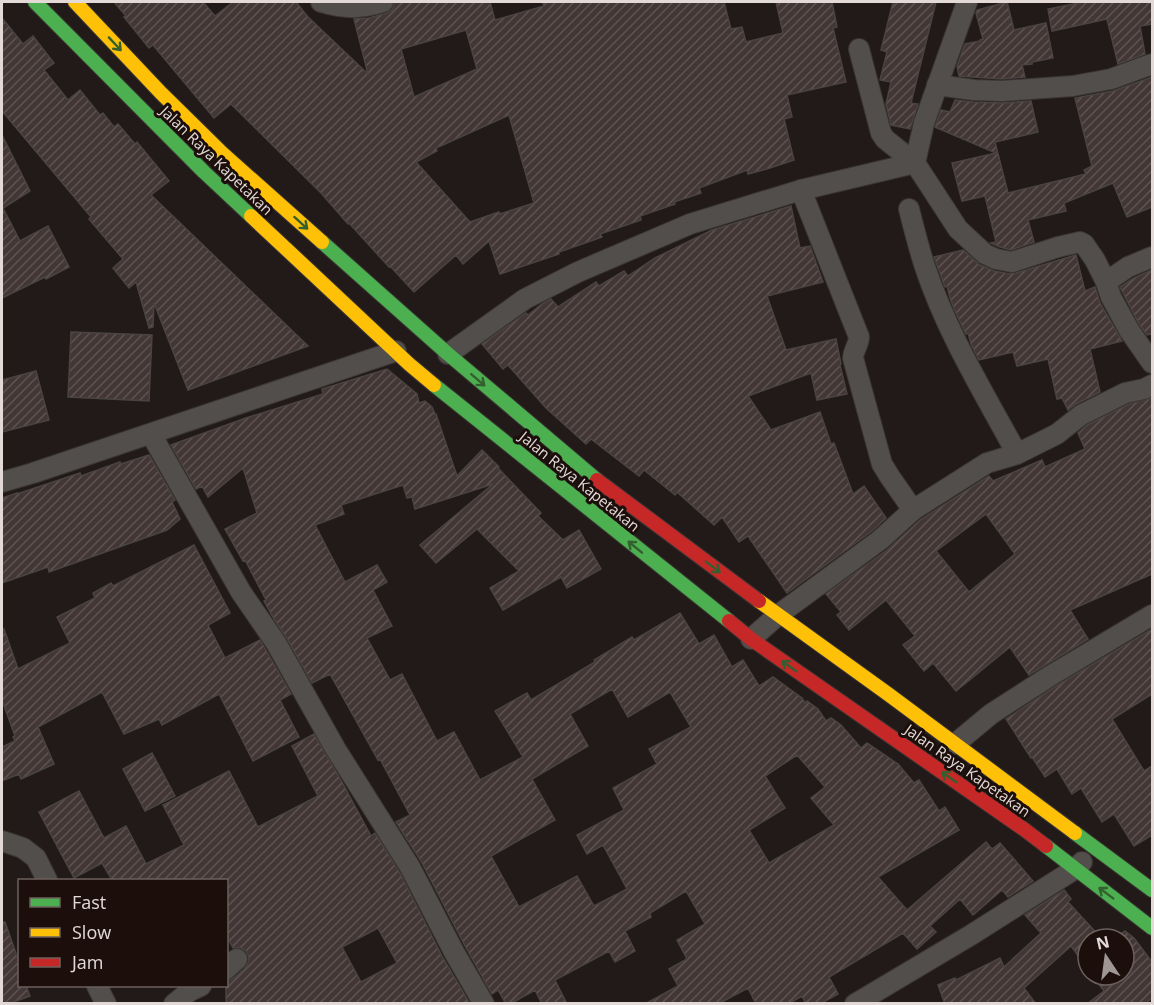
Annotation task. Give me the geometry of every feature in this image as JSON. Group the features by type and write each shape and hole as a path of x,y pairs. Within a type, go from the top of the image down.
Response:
{"highway":[{"name":"Jalan Raya Kapetakan","path":"35,2 204,172 396,351 566,492 751,639 1025,830 1152,928"},
{"name":"Jalan Raya Kapetakan","path":"75,2 161,93 222,153 448,354 586,472 1152,890"}],"street":[{"path":"321,2 338,7 357,8 383,2"},
{"path":"915,163 924,123 967,2"},
{"path":"859,49 881,133 885,139 915,163 958,229 985,254 1012,262 1058,247 1080,242 1084,244 1106,282 1111,297 1129,330 1152,363"},
{"path":"937,85 1002,91 1073,86 1111,79 1152,64"},
{"path":"448,354 525,299 578,272 690,224 801,190 915,163"},
{"path":"801,190 859,337 853,358 882,464 913,510"},
{"path":"909,209 925,267 937,299 1017,454"},
{"path":"1106,282 1128,267 1152,257"},
{"path":"2,482 396,351"},
{"path":"751,639 778,615 880,540 913,510 987,464 1017,454 1057,434 1080,415 1125,393 1152,385"},
{"path":"151,434 241,592 276,643 335,747 410,867 484,1004"},
{"path":"955,744 991,714 1152,615"},
{"path":"2,841 23,848 36,858 46,879"},
{"path":"855,1004 971,935 1075,869 1095,848"},
{"path":"98,987 106,1004"},
{"path":"174,1004 199,987"}],"building":[{"path":"114,2 203,2 215,16 233,2 296,2 308,17 368,74 354,19 387,13 392,10 395,2 490,2 495,20 544,6 542,2 724,2 731,29 742,27 746,42 783,33 776,2 832,2 837,27 833,28 846,82 787,95 792,117 784,119 794,160 748,174 747,170 699,188 701,193 640,216 641,220 600,234 602,237 500,274 489,241 463,264 456,255 414,292 321,193 231,104 214,118 153,45 149,48 124,17 126,16","holes":["466,30 477,69 414,97 401,49","509,115 534,203 470,222 416,162 437,151 436,148"]},
{"path":"893,2 936,2 911,103 918,104 910,129 891,125 886,104 891,82 880,80 887,52 881,50"},
{"path":"1007,2 1014,30 1046,23 1053,58 1022,65 1025,77 1002,79 959,76 957,66 965,44 983,39 977,10"},
{"path":"1083,2 1152,2 1152,24 1140,26 1145,54 1118,64 1107,19 1052,31 1048,9"},
{"path":"2,18 23,44 33,36 54,63 44,70 68,100 80,90 100,115 103,113 114,127 118,124 135,144 137,142 169,181 151,195 308,346 188,390 154,303 153,327 149,328 136,282 129,288 113,268 123,259 89,219 91,217 2,111"},
{"path":"1152,77 1152,207 1127,217 1113,183 1064,203 1066,211 1028,220 1034,242 1011,250 991,243 996,242 985,196 962,201 952,163 996,153 935,127 941,110 950,112 955,100 1002,103 1031,101 1038,132 995,142 1008,193 1086,174 1084,170 1092,166 1075,98 1113,91"},
{"path":"2,135 30,191 3,208 20,241 48,226 69,267 2,298"},
{"path":"791,206 800,248 810,246 823,282 767,296 786,350 836,339 847,394 817,400 811,373 748,396 771,430 820,412 853,494 864,486 886,518 872,531 787,593 748,536 739,542 722,517 714,525 677,492 675,495 644,470 639,476 591,439 586,444 546,408 508,365 503,369 482,344 526,313 528,315 551,299 558,307 596,282 599,286 624,271 628,276 655,258 712,230"},
{"path":"963,250 980,265 1010,274 1076,255 1085,291 1095,287 1100,303 1122,341 1090,349 1100,392 1068,410 1062,398 1057,399 1048,359 1017,366 1013,352 979,360 968,333 966,334 955,311 934,257"},
{"path":"1152,270 1152,334 1147,335 1120,287"},
{"path":"71,332 152,335 149,401 68,397"},
{"path":"387,369 417,394 419,403 425,401 432,407 457,476 482,450 541,513 538,516 563,540 579,530 601,569 567,588 561,577 503,610 490,588 519,571 477,529 436,563 420,545 493,484 415,509 412,497 407,498 403,485 341,505 344,514 315,525 345,582 377,565 387,582 373,590 392,626 367,638 390,680 402,674 437,741 454,732 480,780 523,757 495,711 527,693 531,700 632,637 634,640 680,613 699,644 714,635 732,667 743,660 759,686 773,677 802,698 805,703 807,701 818,709 826,721 831,718 841,725 861,748 867,743 898,764 914,783 919,780 939,811 945,807 959,830 878,877 907,910 986,842 992,849 1000,843 1033,881 1008,897 1002,890 973,915 960,899 930,926 936,932 917,949 903,933 829,977 838,994 820,1004 806,1004 802,996 788,1004 756,1004 748,988 718,1004 645,1004 678,986 669,969 687,959 677,940 705,924 686,891 650,913 651,917 625,931 635,951 615,962 609,951 555,980 567,1004 542,1004 535,990 506,1004 498,990 492,994 421,861 396,822 410,815 330,674 312,683 264,601 266,600 245,560 243,561 225,529 257,513 243,468 208,497 202,486 196,489 171,445 323,394 322,389","holes":["612,689 628,717 670,692 691,727 649,749 657,764 613,788 624,810 577,835 587,854 603,845 627,889 594,906 577,876 519,907 491,856 555,820 532,779 588,746 570,714","797,755 825,787 811,798 834,825 769,863 749,830 785,808 765,776"]},
{"path":"36,371 49,420 2,432 2,380"},
{"path":"1152,398 1152,574 1070,610 1088,639 1029,675 1010,647 956,691 933,663 924,671 903,645 915,636 886,600 849,630 837,615 841,612 826,594 887,550 920,520 989,476 993,481 1042,460 1045,467 1085,449 1078,433 1087,425 1129,404","holes":["986,514 1015,554 969,592 936,551"]},
{"path":"149,455 175,500 172,502 180,519 167,530 49,572 48,567 2,583 2,498 80,473 81,476 120,462 121,464"},
{"path":"194,545 230,613 208,625 225,658 260,640 291,694 280,700 299,737 253,761 219,694 162,725 159,719 124,734 102,692 38,727 54,764 21,779 19,774 2,781 2,747 15,741 13,737 15,736 2,700 2,629 4,629 18,669 70,643 57,617 95,598 93,593 111,583 113,586"},
{"path":"1152,629 1152,694 1112,719 1144,771 1152,766 1152,835 1134,846 1114,814 1102,822 1081,788 1072,794 1057,769 1045,777 1006,719 1056,686"},
{"path":"314,734 371,836 375,833 400,873 443,958 470,1004 226,1004 228,980 244,969 249,957 241,948 233,948 228,939 228,879 111,879 102,863 74,878 39,812 79,791 104,838 126,826 146,864 184,845 163,805 229,771 258,827 318,796 292,746","holes":["378,928 397,963 361,982 342,947"]},
{"path":"152,753 175,796 145,811 123,769"},
{"path":"1064,890 1071,899 1068,902 1091,927 1076,927 1076,953 1071,946 1024,988 1036,1004 945,1004 938,985 955,978 956,980 1000,958 1004,967 1041,933 1025,915"},
{"path":"2,922 5,922 18,959 18,987 26,987 30,996 5,1004 2,992"},
{"path":"1136,941 1152,962 1152,998 1145,1004 1087,1004 1104,991 1101,987 1136,987"}],"traffic: fast":[{"path":"35,2 204,172 251,216"},
{"path":"322,242 448,354 597,480"},
{"path":"434,385 729,621"},
{"path":"1075,833 1152,890"},
{"path":"1046,846 1152,928"}],"traffic: slow":[{"path":"75,2 161,93 222,153 322,242"},
{"path":"251,216 434,385"},
{"path":"759,601 1075,833"}],"traffic: jam":[{"path":"597,480 759,601"},
{"path":"729,621 751,639 1046,846"}]}
